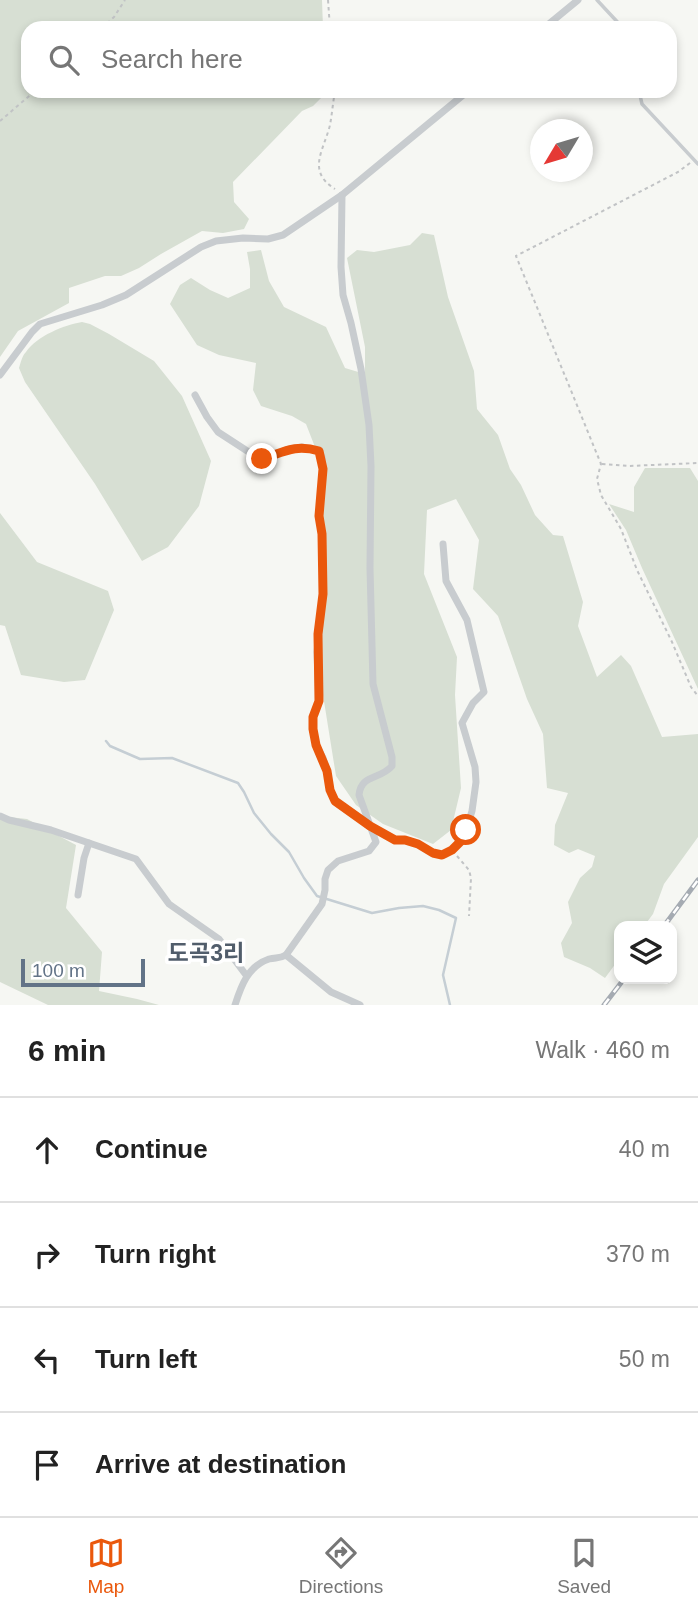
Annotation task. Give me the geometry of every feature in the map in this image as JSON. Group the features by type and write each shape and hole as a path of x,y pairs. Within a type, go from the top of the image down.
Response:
{"street":[{"path":"552,21 578,0"},
{"path":"0,375 40,324 103,305 126,295 201,247 216,241 268,239 283,235 343,194 460,98"},
{"path":"235,1005 246,975 271,958 280,959 286,955 322,904 328,870 338,862 369,851 376,842 359,795 359,787 366,780 386,773 392,766 373,684 369,425 351,323 343,295 343,194"},
{"path":"195,395 218,432 254,456 262,459 302,447 319,451 323,469 319,516 323,594 318,634 319,701 313,717 316,745 335,801 395,840 418,844 442,855 461,841 472,811 475,767 462,723 472,703 484,692 467,620 446,581 443,544"},
{"path":"0,816 136,859 169,904 219,939 246,975"},
{"path":"78,895 89,843"},
{"path":"286,955 331,992 360,1005"}],"lane":[{"path":"597,0 617,21"},
{"path":"641,98 642,104 696,162"}],"path":[{"path":"110,21 125,0"},
{"path":"328,0 330,21"},
{"path":"0,121 27,98"},
{"path":"334,98 330,125 318,160 321,176 332,188 343,194"},
{"path":"696,162 516,256 601,464 597,479 601,495 621,529 637,570 691,687 698,696"},
{"path":"601,464 629,466 698,463"},
{"path":"452,850 469,870 469,915"}],"shaded area":[{"path":"0,0 322,0 323,21 21,21 21,98 321,98 302,111 233,182 234,202 249,219 244,229 223,233 202,231 121,276 105,276 69,288 69,303 18,331 0,357"},
{"path":"422,233 434,235 448,297 474,371 477,409 498,435 510,469 535,515 553,535 563,536 583,602 578,626 597,677 621,655 631,666 662,737 698,734 698,837 664,884 648,921 614,921 614,966 605,978 564,957 561,943 572,923 568,902 580,878 592,867 595,856 578,849 569,853 554,845 555,825 568,793 547,788 543,734 527,699 498,616 473,589 479,540 456,499 427,510 424,574 457,657 455,695 461,788 451,830 433,844 383,824 356,805 336,776 323,695 322,465 306,424 292,416 261,406 253,390 256,363 219,355 197,345 170,304 180,285 191,278 228,298 250,288 247,252 261,250 269,281 284,307 326,327 345,368 365,374 365,347 347,258 357,250 374,252 410,245"},
{"path":"82,322 109,334 154,361 182,396 211,461 199,506 168,547 142,561 95,484 25,382 19,368 25,354 37,341 59,329"},
{"path":"645,468 690,468 698,481 698,689 626,530 609,504 634,512 634,487"},
{"path":"0,513 37,562 108,591 114,610 85,680 64,682 21,675 5,626 0,625"},
{"path":"0,816 27,819 76,845 66,908 102,952 99,991 159,1005 48,1005 0,982"}],"waterway":[{"path":"106,741 110,746 140,759 172,758 238,783 254,813 289,852 317,896 372,913 423,906 456,918 443,975 450,1005"}],"railway":[{"path":"668,921 698,880"},
{"path":"604,1005 620,984"}],"district":[{"name":"도곡3리","path":"206,953"}],"route":[{"path":"262,459 302,447 319,451 322,457 319,516 323,594 317,652 319,701 313,717 313,729 335,801 395,840 418,844 442,855 461,841 466,830"}]}
